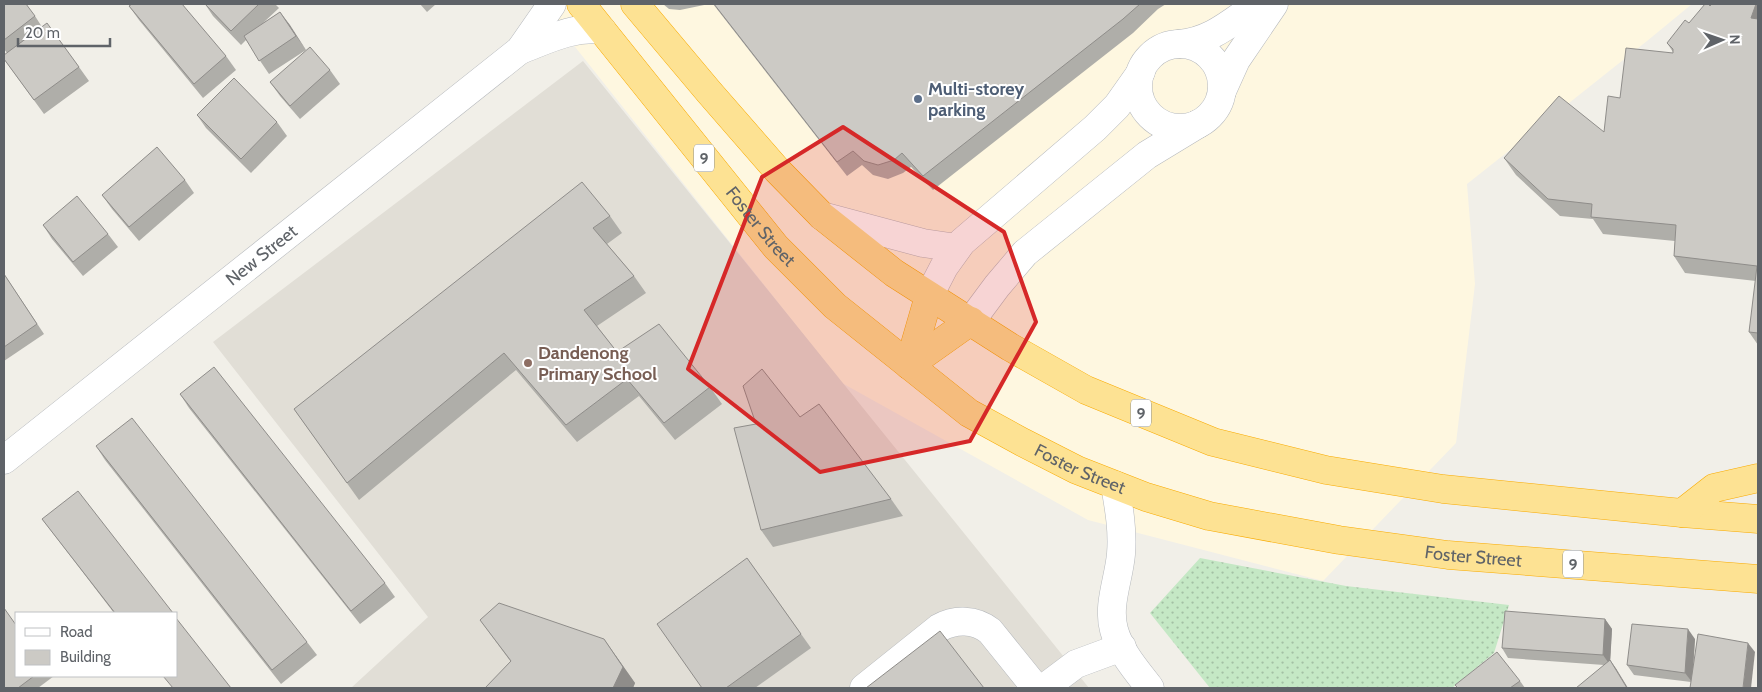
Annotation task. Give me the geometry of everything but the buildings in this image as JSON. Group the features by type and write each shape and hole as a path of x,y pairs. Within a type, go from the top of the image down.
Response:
{"highway":[{"name":"Foster Street","path":"581,4 776,247 835,306 969,412 1077,470 1146,497 1209,516 1339,540 1448,555 1758,579"},
{"name":"9","path":"635,4 777,170 822,216 894,273 1010,347 1086,390 1213,442 1326,470 1443,489 1758,519"},
{"path":"908,365 929,296"},
{"path":"908,365 971,321"},
{"path":"1682,513 1714,488 1758,478"}],"street":[{"name":"New Street","path":"4,460 520,50 552,4"},
{"path":"929,296 944,267 957,248 976,229 1108,116 1124,97 1145,64 1156,52 1170,45 1193,42 1209,37 1258,4"},
{"path":"971,321 996,286 1025,253 1147,155 1210,115 1215,109 1236,60 1274,4"},
{"name":"New Street","path":"520,50 580,29 602,30"},
{"path":"1177,44 1191,45 1208,54 1220,71 1222,91"},
{"path":"1141,72 1139,85 1141,99 1147,112 1152,117 1170,127 1184,128 1198,124"},
{"path":"822,216 923,243 957,248"},
{"path":"1116,485 1122,546 1112,610 1113,628 1131,663 1150,688"},
{"path":"864,688 939,628 951,623 963,622 983,626 990,632 1036,688"},
{"path":"1044,688 1076,664 1122,647"}],"highlighted area":[{"path":"843,127 1004,232 1036,322 970,441 820,472 688,369 762,177"}],"shaded area":[{"path":"541,4 1692,4 1467,184 1475,284 1456,443 1323,581 1088,520 842,383"},
{"name":"Dandenong Primary School","path":"583,61 1089,688 351,688 428,617 213,342"}],"green space":[{"path":"1200,558 1346,586 1509,605 1494,653 1452,688 1210,688 1150,613"}],"place":[{"name":"Multi-storey parking","path":"918,99"},
{"name":"Dandenong Primary School","path":"528,363"}]}
